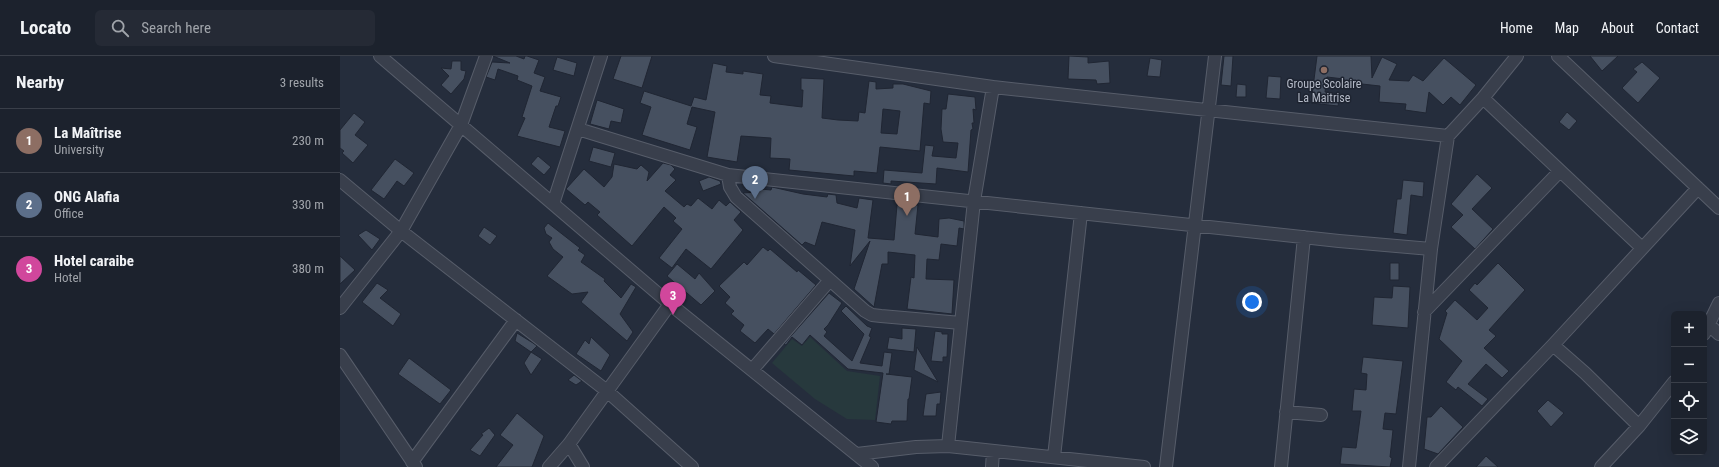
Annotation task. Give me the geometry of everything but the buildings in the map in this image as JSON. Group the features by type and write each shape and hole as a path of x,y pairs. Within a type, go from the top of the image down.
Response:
{"street":[{"path":"380,56 670,304 872,467"},
{"path":"340,308 401,231 461,125 486,56"},
{"path":"553,204 601,56"},
{"path":"774,56 993,87 1448,136"},
{"path":"1166,467 1210,110 1215,56"},
{"path":"1409,467 1431,249 1448,136 1483,98 1517,56"},
{"path":"1558,56 1719,208"},
{"path":"948,446 974,201 993,87"},
{"path":"1483,98 1642,248"},
{"path":"578,129 728,175 1304,237 1431,249"},
{"path":"1424,312 1560,171"},
{"path":"728,175 730,187 736,197 865,311 872,315 961,323"},
{"path":"340,180 401,231 607,391 692,467"},
{"path":"1436,467 1553,345 1698,188"},
{"path":"1054,457 1081,213"},
{"path":"1281,467 1304,237"},
{"path":"752,370 830,280"},
{"path":"1707,327 1719,303"},
{"path":"549,467 569,444 670,304"},
{"path":"340,355 414,464 516,320"},
{"path":"1707,329 1719,334"},
{"path":"1553,345 1585,373 1639,426"},
{"path":"1601,467 1639,426 1673,383"},
{"path":"1286,412 1321,415"},
{"path":"569,444 583,467"},
{"path":"857,454 916,447 948,446 1144,467"},
{"path":"992,467 993,450"}],"shaded area":[{"path":"810,337 847,371 880,376 875,420 847,419 815,399 772,363 792,339 802,346"}],"place":[{"name":"Groupe Scolaire La Maitrise","path":"1324,70"},
{"name":"ONG Alafia","path":"755,199"},
{"name":"La Maîtrise","path":"907,216"},
{"name":"Hotel caraibe","path":"673,315"}]}
